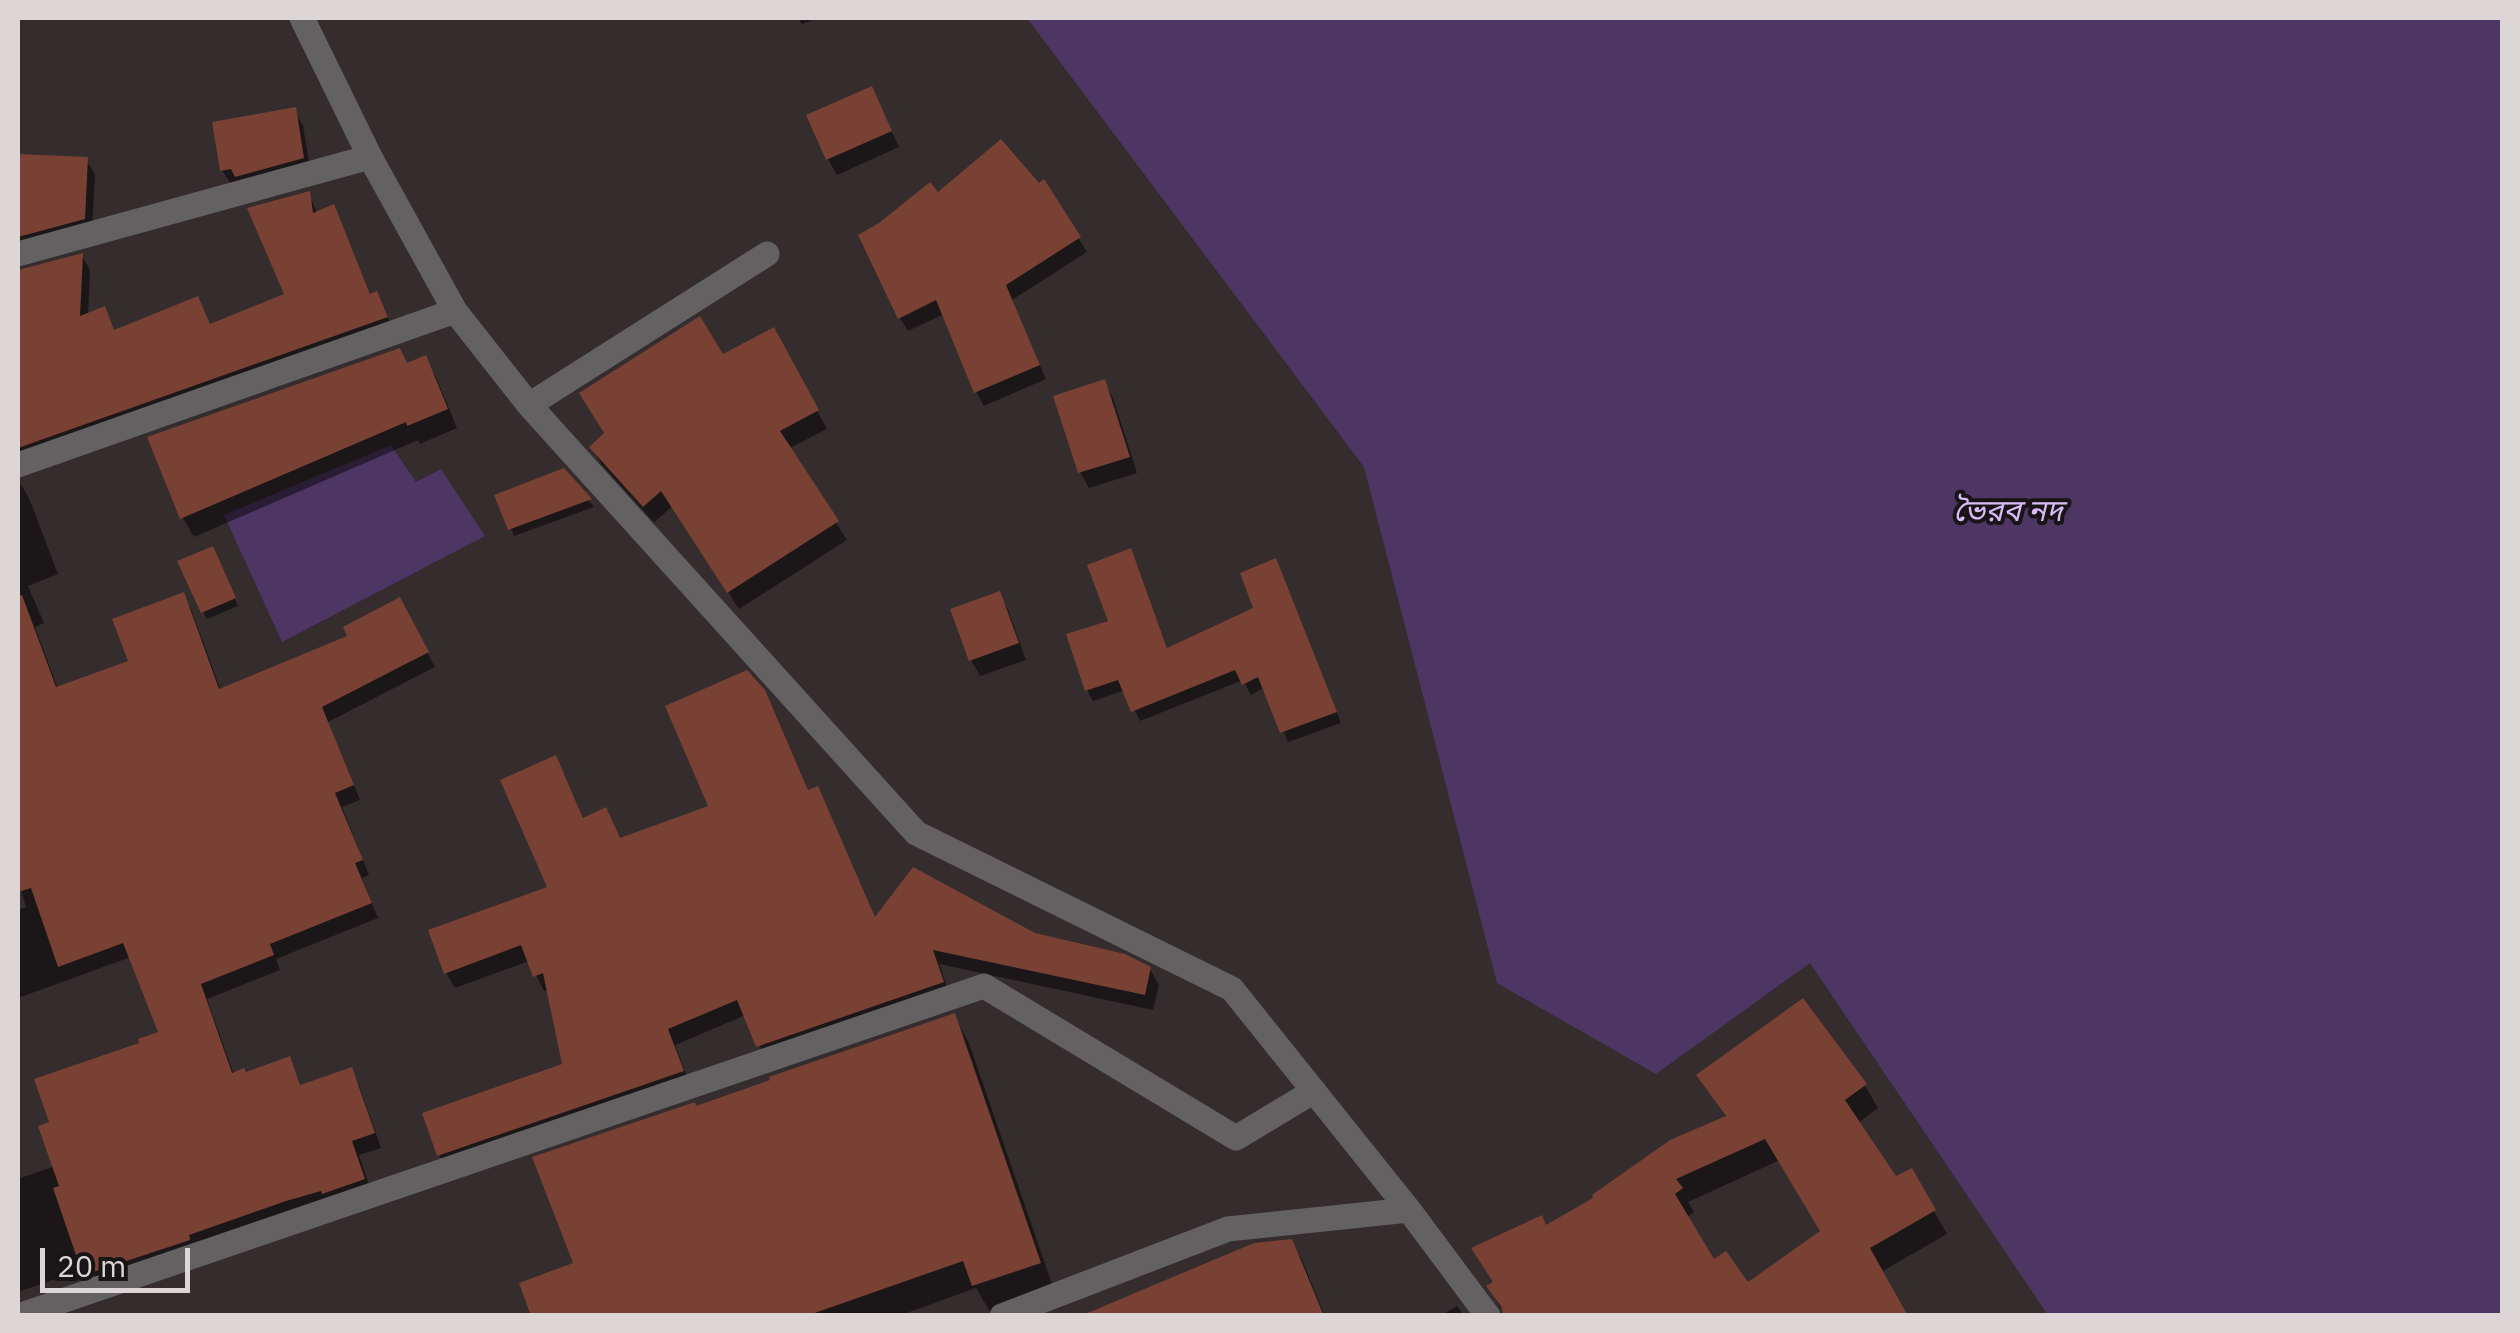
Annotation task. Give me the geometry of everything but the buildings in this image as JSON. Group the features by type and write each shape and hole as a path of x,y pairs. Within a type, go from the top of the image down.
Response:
{"street":[{"path":"302,18 370,157 455,311 529,405 916,833 1232,989 1409,1210 1488,1316"},
{"path":"18,254 370,157"},
{"path":"529,405 767,254"},
{"path":"18,465 455,311"},
{"path":"18,1316 984,986 1236,1138 1314,1092"},
{"path":"1002,1316 1228,1229 1409,1210"}],"water":[{"name":"ভৈরব নদ","path":"1027,18 2502,18 2502,1315 2048,1315 1810,963 1656,1074 1497,983 1364,467"},
{"path":"391,445 416,482 441,469 485,536 282,642 224,515"}]}
